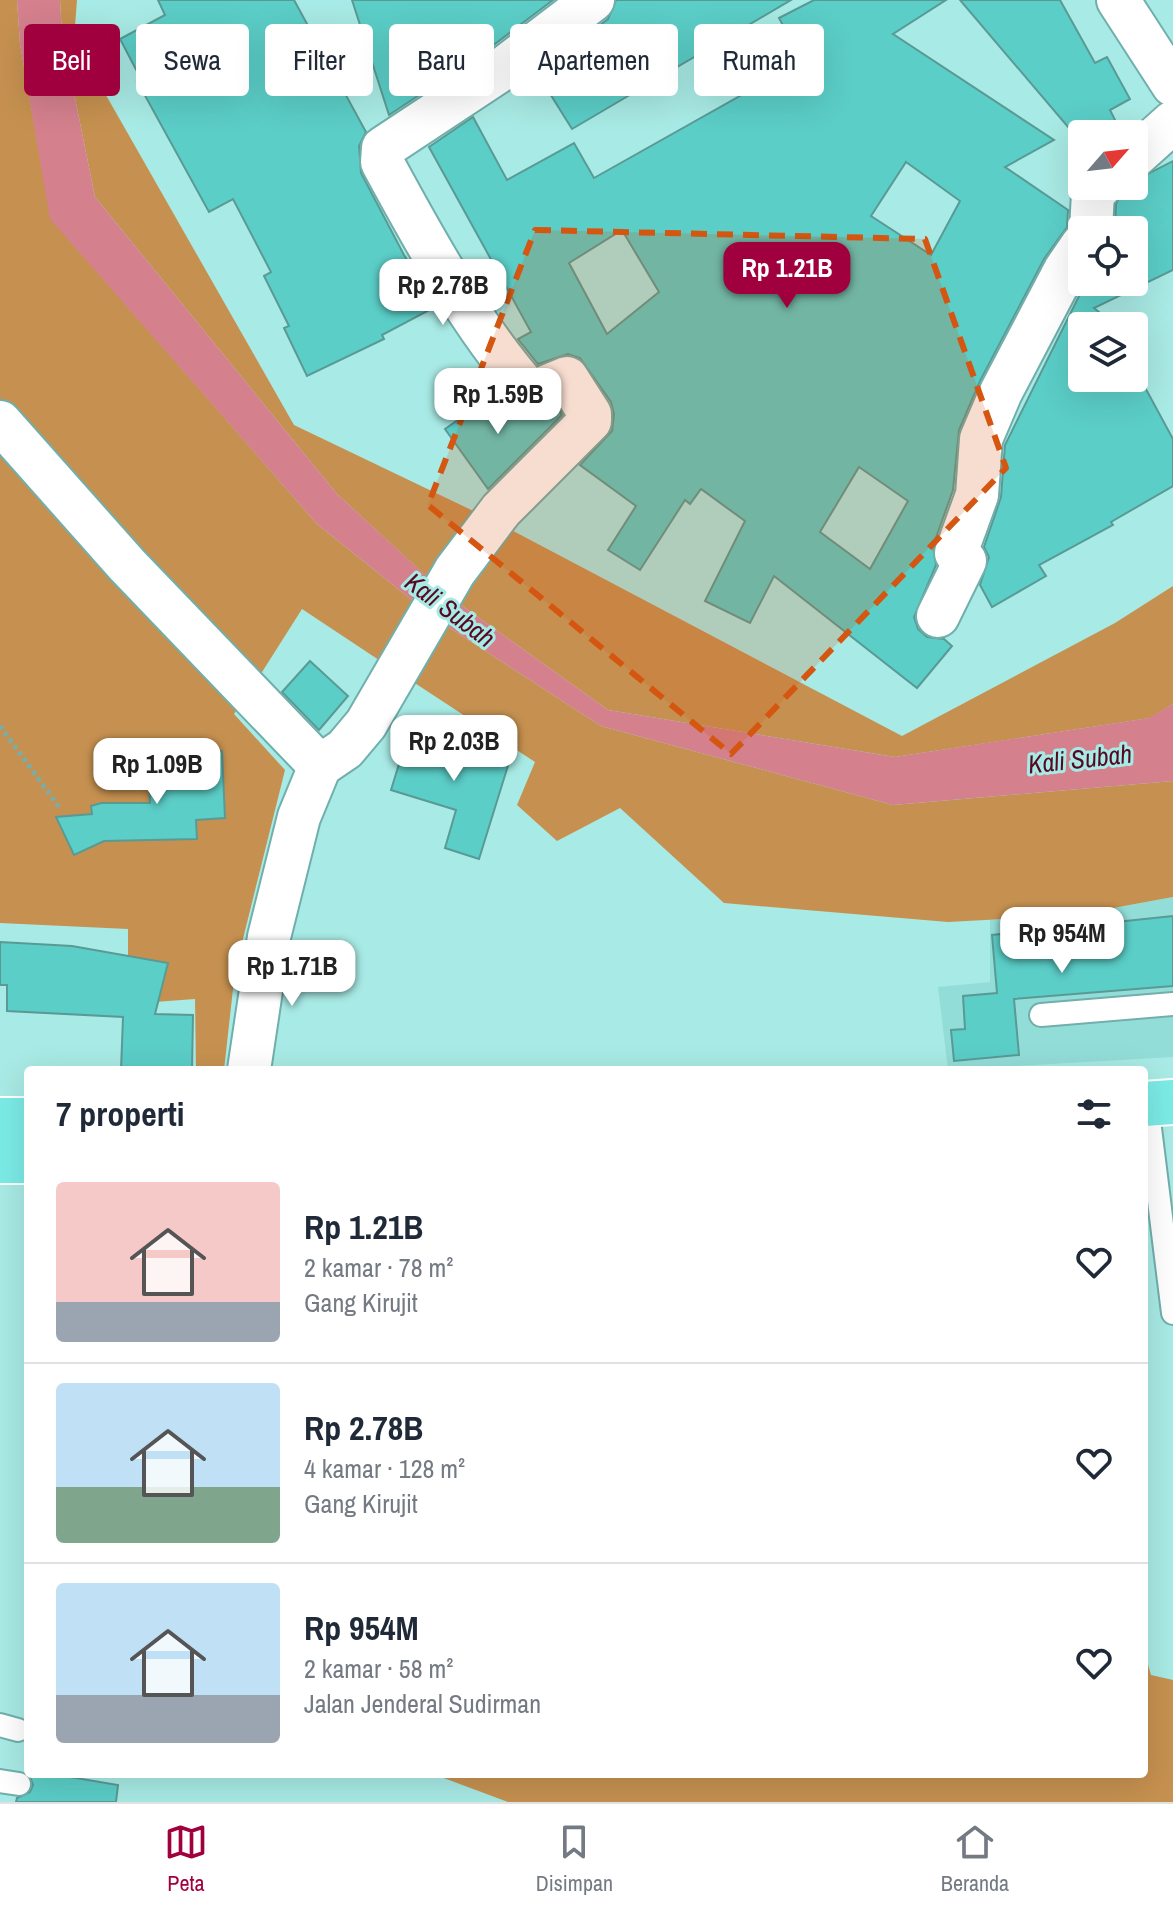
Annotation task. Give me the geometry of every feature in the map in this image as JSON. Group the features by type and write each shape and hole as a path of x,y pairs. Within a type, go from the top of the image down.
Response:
{"highway":[{"path":"0,1120 24,1120"},
{"path":"0,1161 24,1161"}],"street":[{"path":"250,1066 269,937 299,817 320,766 345,749 366,724 455,571 501,510 539,469 582,431 590,414 567,378 531,393 528,390 457,290 382,162 383,148 501,70 593,0"},
{"path":"1118,0 1173,85"},
{"path":"1148,144 1173,122"},
{"path":"938,616 965,561 956,553 977,495 981,439 1008,378 1068,266"},
{"path":"0,422 127,565 320,766"}],"lane":[{"path":"1041,1015 1173,1004"},
{"path":"1155,1104 1173,1313"}],"path":[{"path":"0,726 59,807"}],"highlighted area":[{"path":"535,230 925,239 1006,468 731,754 428,505"}],"shaded area":[{"path":"0,0 17,0 24,96 29,96 51,219 317,524 423,609 391,668 302,609 257,680 0,409"},
{"path":"60,0 77,0 75,24 61,24"},
{"path":"75,96 106,96 294,425 488,518 438,587 337,494 95,197"},
{"path":"0,434 244,699 234,714 285,770 235,971 224,1066 196,1066 195,999 128,1004 128,929 0,923"},
{"path":"498,523 902,736 1115,623 1173,586 1173,704 1150,718 895,757 608,710 447,595"},
{"path":"433,617 601,726 893,805 1173,781 1173,897 1075,915 948,922 724,903 620,808 557,841 517,805 535,762 401,674"},
{"path":"1173,897 1173,1057 1017,1066 948,1066 938,987 990,982 990,920 1075,915"},
{"path":"1148,1665 1151,1675 1173,1680 1173,1802 508,1802 444,1778 1148,1778"}],"water":[{"path":"17,0 60,0 61,24 24,24 24,67"},
{"name":"Kali Subah","path":"29,96 75,96 95,197 337,494 447,595 608,710 895,757 1149,718 1173,704 1173,781 893,805 601,726 433,617 317,524 50,219"}],"building":[{"path":"158,0 294,0 307,24 265,24 265,96 346,96 366,132 359,146 361,173 404,255 437,306 382,335 384,339 307,376 284,328 289,326 264,276 271,272 233,199 209,212 145,96 249,96 249,24 148,24 165,15"},
{"path":"352,0 553,0 521,24 510,24 510,33 494,45 494,24 389,24 389,96 418,96 389,115 373,65 373,24 360,24"},
{"path":"616,0 791,0 750,24 694,24 694,57 678,67 678,24 601,24 608,19"},
{"path":"814,0 946,0 893,34 1054,140 1005,167 1068,210 1067,227 1044,259 980,381 959,430 953,490 933,546 936,565 914,617 918,629 927,637 944,639 952,646 917,688 774,576 750,623 705,601 745,521 701,489 690,504 685,500 640,570 608,550 636,506 580,465 612,431 614,414 611,402 580,358 568,354 538,364 518,339 531,332 429,147 473,117 507,180 574,143 594,178 740,96 824,96 824,24 782,24 779,18","holes":["906,162 960,201 931,255 871,216","622,230 659,292 607,334 569,263","859,467 908,501 870,569 820,532"]},
{"path":"960,0 1060,0 1095,63 1107,57 1130,99 1110,110 1115,120 1068,120 1068,127"},
{"path":"136,30 136,69 120,39"},
{"path":"551,96 628,96 572,129"},
{"path":"1173,161 1173,270 1148,282 1148,216 1116,216 1118,200 1148,200 1148,174"},
{"path":"1079,296 1119,296 1094,308 1099,312 1071,312"},
{"path":"1068,318 1068,392 1148,392 1173,439 1173,486 1111,522 1113,525 1039,565 1046,576 992,607 980,585 989,557 984,547 1001,497 1005,445"},
{"path":"498,392 525,416 540,415 558,408 562,415 488,489 445,429"},
{"path":"310,661 348,696 319,730 282,692"},
{"path":"411,725 511,756 479,859 445,848 456,810 391,790"},
{"path":"222,751 225,818 196,820 197,839 104,841 74,855 56,817 92,814 91,806 101,803 150,803 148,767 184,765 183,752"},
{"path":"1173,916 1173,986 1014,999 1019,1055 954,1061 951,1030 965,1029 963,996 997,993 992,935"},
{"path":"0,942 72,946 168,963 155,1014 193,1015 192,1066 121,1066 123,1017 7,1011 7,985 0,985"},
{"path":"30,1778 76,1778 118,1785 116,1802 16,1802 17,1798 30,1792 33,1785"}]}
